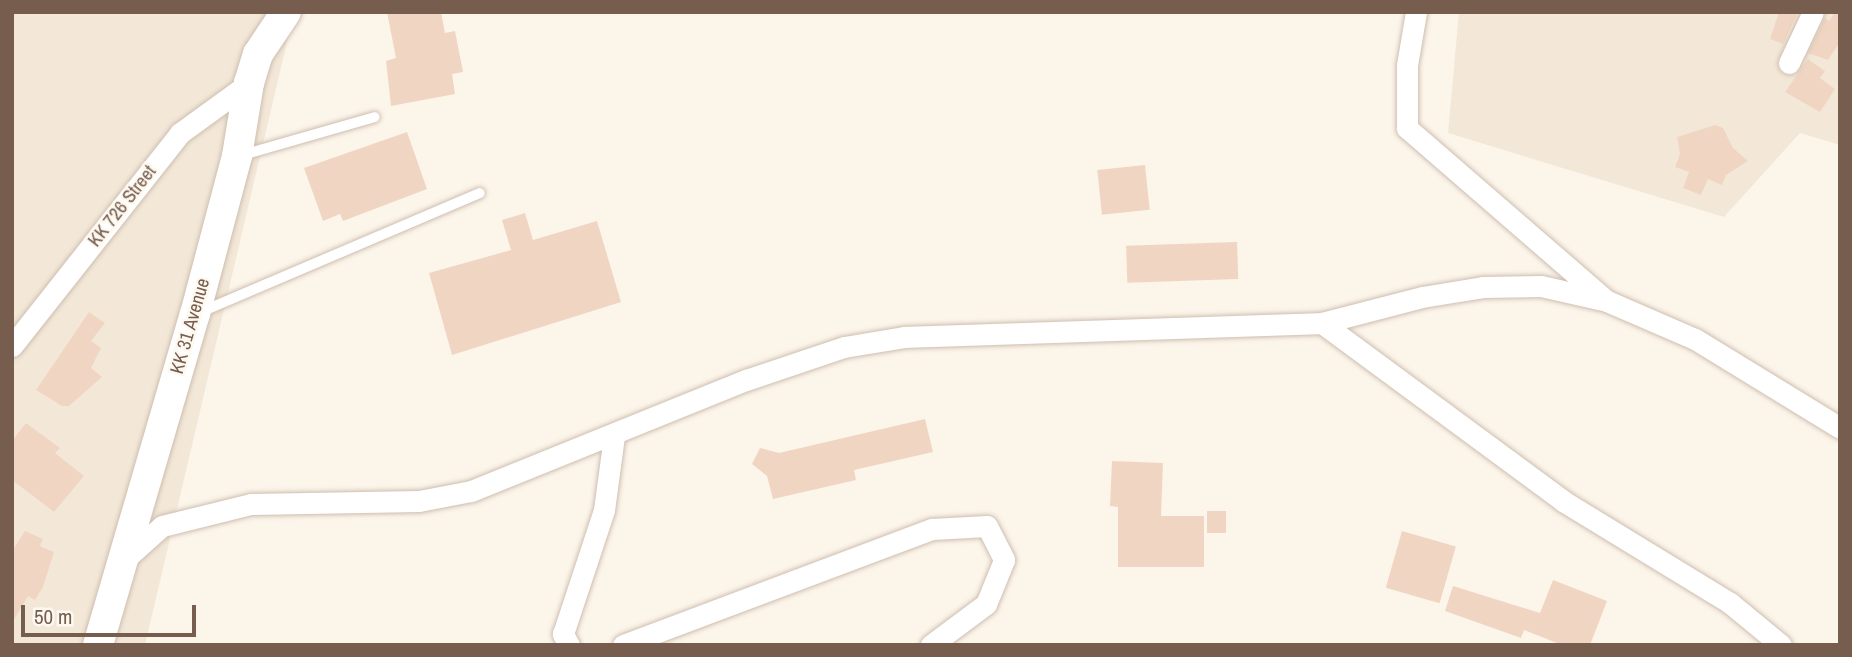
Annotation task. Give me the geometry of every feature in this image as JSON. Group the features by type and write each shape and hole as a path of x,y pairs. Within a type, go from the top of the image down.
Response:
{"main road":[{"name":"KK 31 Avenue","path":"98,645 119,565 195,314 237,156 249,83 258,54 286,12"}],"street":[{"path":"1416,12 1407,65 1407,128 1607,301"},
{"path":"1789,63 1813,12"},
{"name":"KK 726 Street","path":"12,346 180,132 249,83"},
{"path":"119,565 168,524 251,504 419,501 458,494 614,436 759,376 844,347 893,339 1322,323 1422,297 1497,286 1541,286 1607,301 1695,339 1840,428"},
{"path":"1322,323 1563,500 1730,603 1781,645"},
{"path":"569,645 563,634 604,510 614,436"},
{"path":"623,645 932,529 987,526 1004,560 986,604 931,645"}],"lane":[{"path":"237,156 375,117"},
{"path":"195,314 480,193"}],"shaded area":[{"path":"12,12 294,12 145,645 12,645"},
{"path":"1459,12 1840,12 1840,145 1800,133 1724,217 1448,133"}],"building":[{"path":"387,12 441,12 445,33 455,31 463,72 452,74 455,94 391,106 386,61 396,58"},
{"path":"1779,12 1798,12 1783,44 1770,39"},
{"path":"1835,12 1840,12 1840,42 1828,60 1808,53 1825,18 1829,21"},
{"path":"1808,59 1825,71 1820,78 1835,89 1820,112 1785,92"},
{"path":"1715,125 1723,128 1733,148 1748,161 1726,175 1722,185 1708,179 1701,195 1683,188 1689,172 1675,167 1680,154 1677,137"},
{"path":"407,132 427,189 343,221 340,214 323,221 304,168"},
{"path":"1145,165 1150,210 1102,215 1097,170"},
{"path":"525,213 533,240 597,221 621,302 452,355 429,273 511,250 502,220"},
{"path":"1237,242 1238,279 1127,283 1126,246"},
{"path":"89,312 105,323 91,341 101,348 91,368 102,377 69,406 62,406 36,390"},
{"path":"925,419 933,452 854,470 856,480 773,499 767,476 752,464 760,448 779,453"},
{"path":"26,423 60,448 55,453 84,476 54,512 12,480 12,441"},
{"path":"1112,461 1163,463 1161,516 1204,516 1204,567 1118,567 1118,507 1110,506"},
{"path":"1207,511 1226,511 1226,533 1207,533"},
{"path":"25,531 43,539 40,546 54,552 43,587 35,600 28,596 12,623 12,551"},
{"path":"1402,531 1456,546 1440,603 1386,588"},
{"path":"1553,580 1607,601 1590,645 1562,645 1524,630 1521,638 1445,611 1453,586 1540,613"}]}
